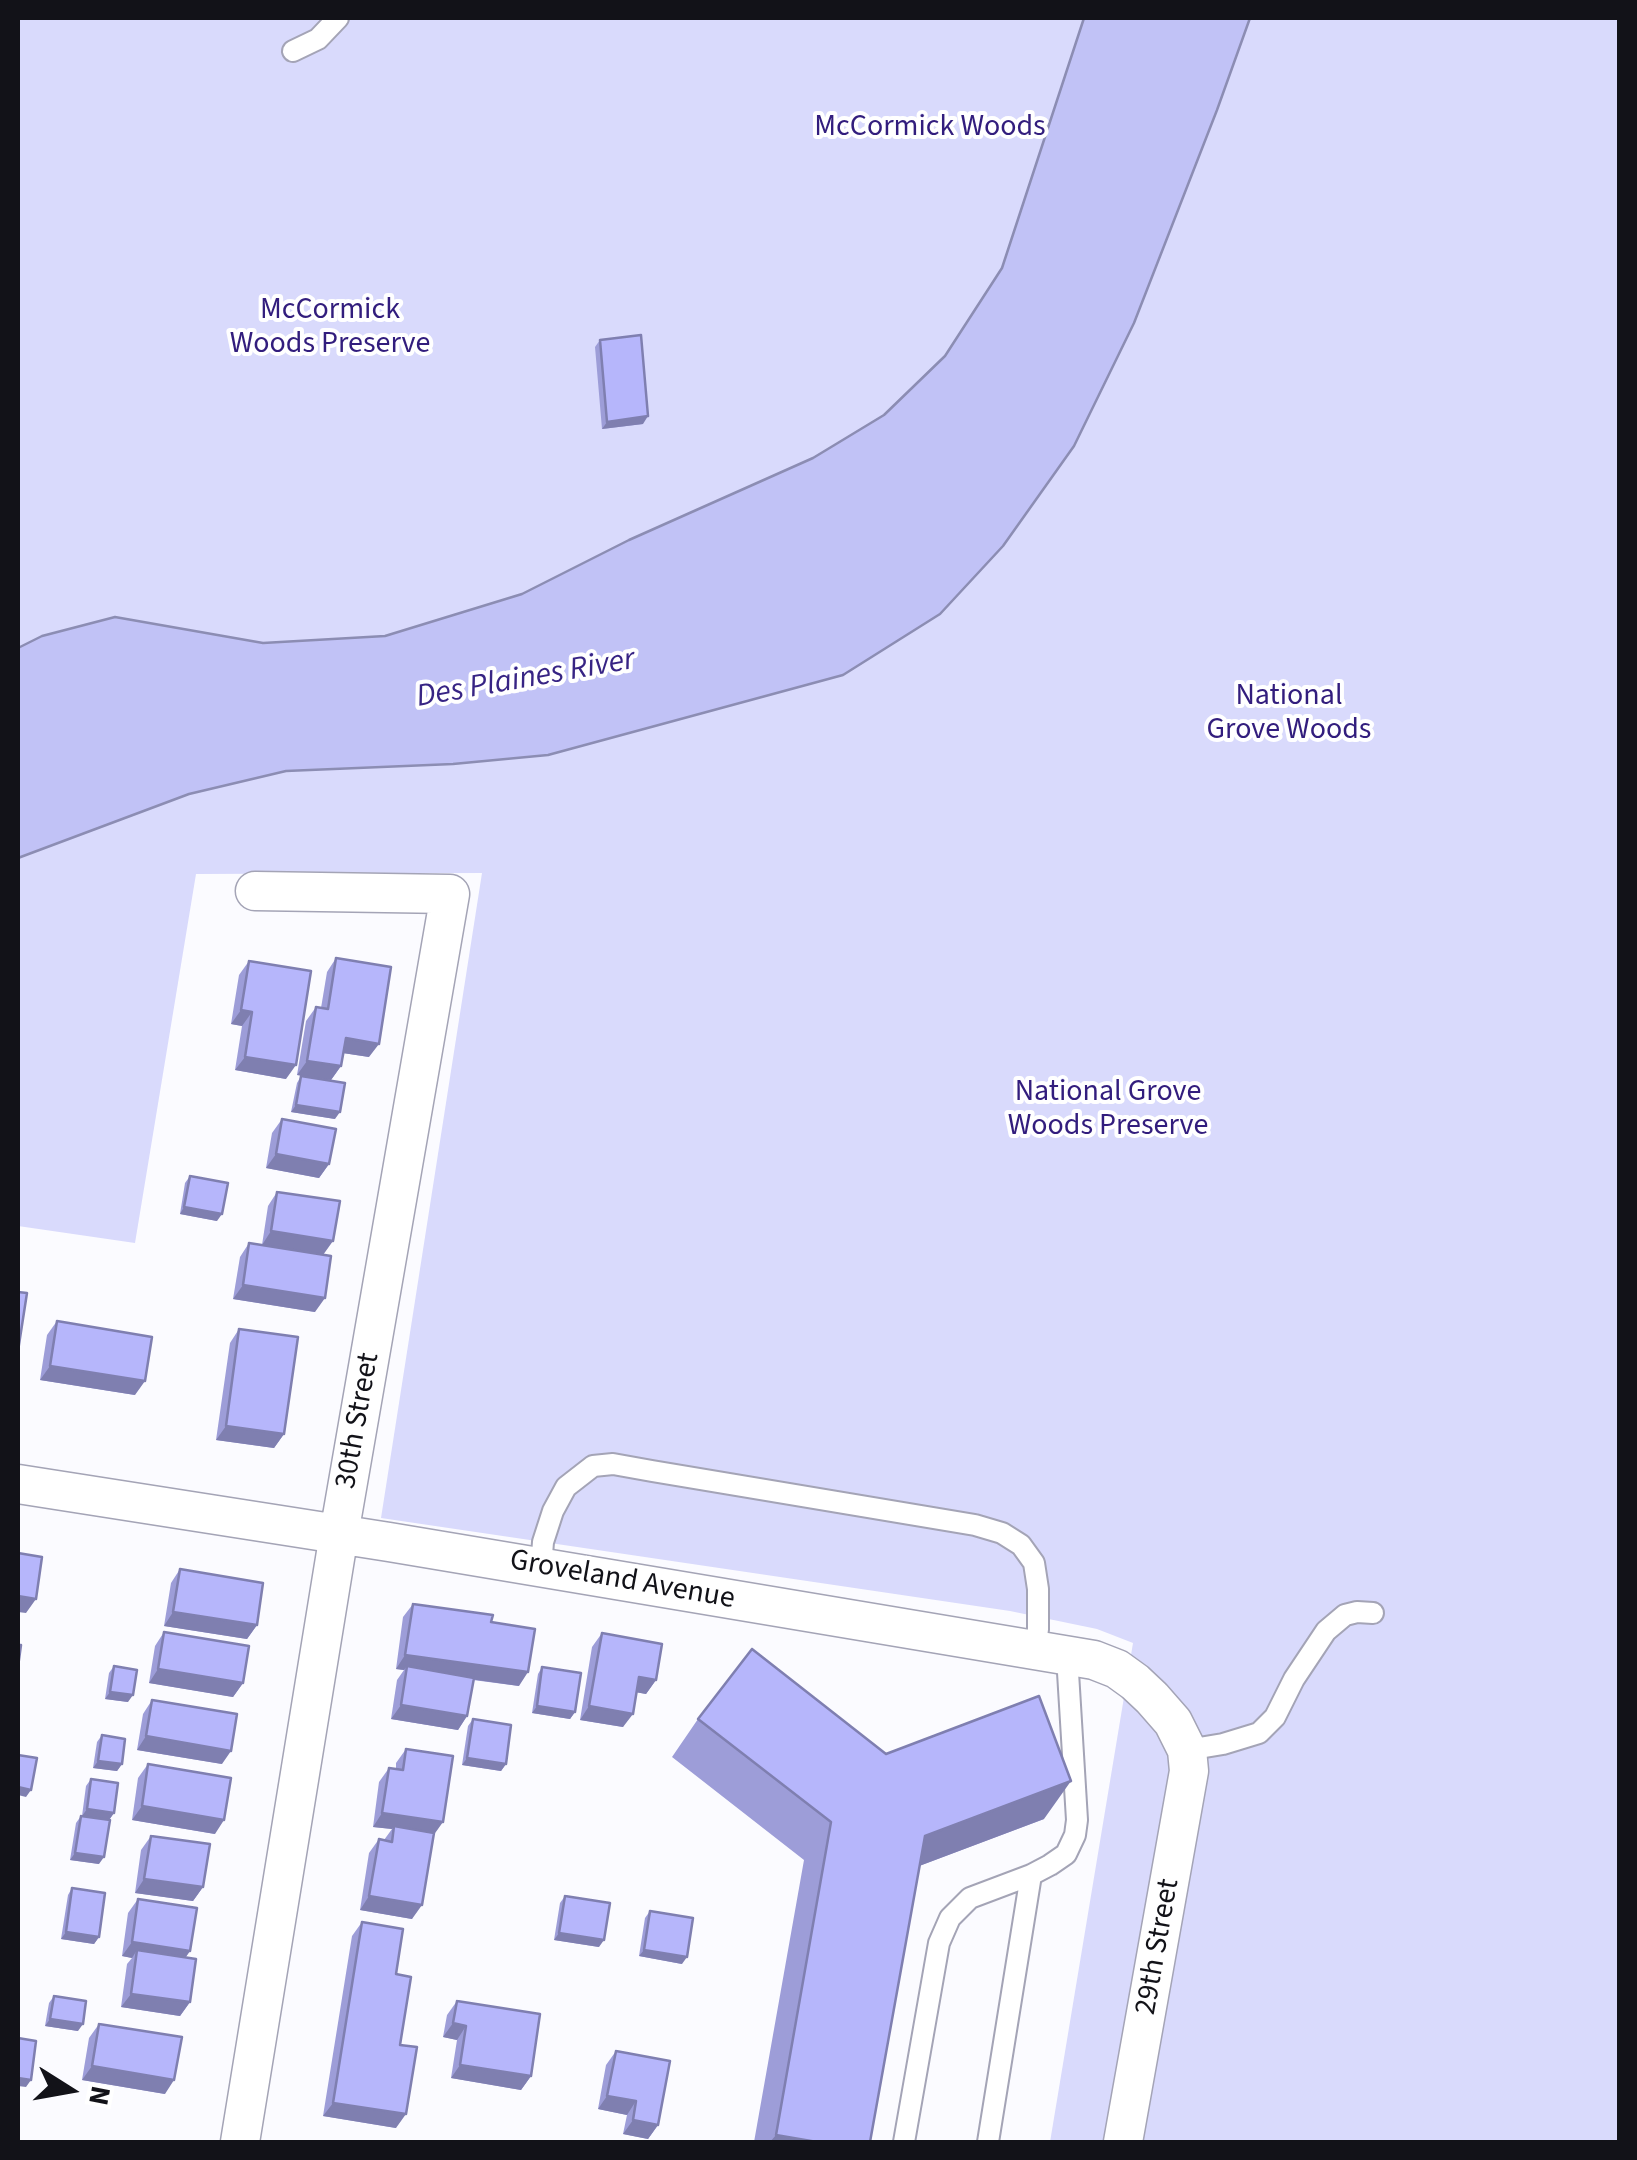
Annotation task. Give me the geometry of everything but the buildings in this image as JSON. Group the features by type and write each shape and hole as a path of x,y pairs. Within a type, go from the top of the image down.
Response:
{"street":[{"name":"30th Street","path":"240,2142 339,1534 450,894 255,891"},
{"name":"Groveland Avenue","path":"18,1484 1094,1660 1117,1669 1152,1698 1173,1722 1186,1750"},
{"name":"29th Street","path":"1123,2142 1183,1810 1188,1771 1186,1750"}],"lane":[{"path":"293,51 318,39 338,18"},
{"path":"541,1568 543,1542 566,1487 593,1466 613,1464 975,1525 1002,1533 1021,1545 1034,1563 1038,1628 1051,1653 1076,1834 1066,1854 1031,1876 970,1898 950,1918 939,1943 904,2142"},
{"path":"1186,1750 1259,1733 1275,1716 1326,1630 1345,1616 1373,1613"},
{"path":"988,2142 1031,1876"}],"green space":[{"name":"McCormick Woods Preserve","path":"18,18 1084,18 1002,268 945,356 884,415 813,458 629,540 522,594 385,636 263,643 115,617 42,636 18,648"},
{"name":"National Grove Woods","path":"1250,18 1619,18 1619,2142 1050,2142 1133,1643 1097,1629 1010,1611 381,1518 482,873 196,874 135,1243 18,1226 18,858 189,794 287,771 453,764 1074,446 1134,323"}],"water":[{"name":"Des Plaines River","path":"1084,18 1250,18 1134,323 1074,446 1003,546 940,614 843,675 548,755 453,764 286,771 189,794 18,858 18,648 42,636 115,617 263,643 385,636 522,594 629,540 813,458 884,415 945,356 1002,268"}],"park label":[{"name":"McCormick Woods","path":"930,128"},
{"name":"National Grove Woods Preserve","path":"1108,1110"}]}
